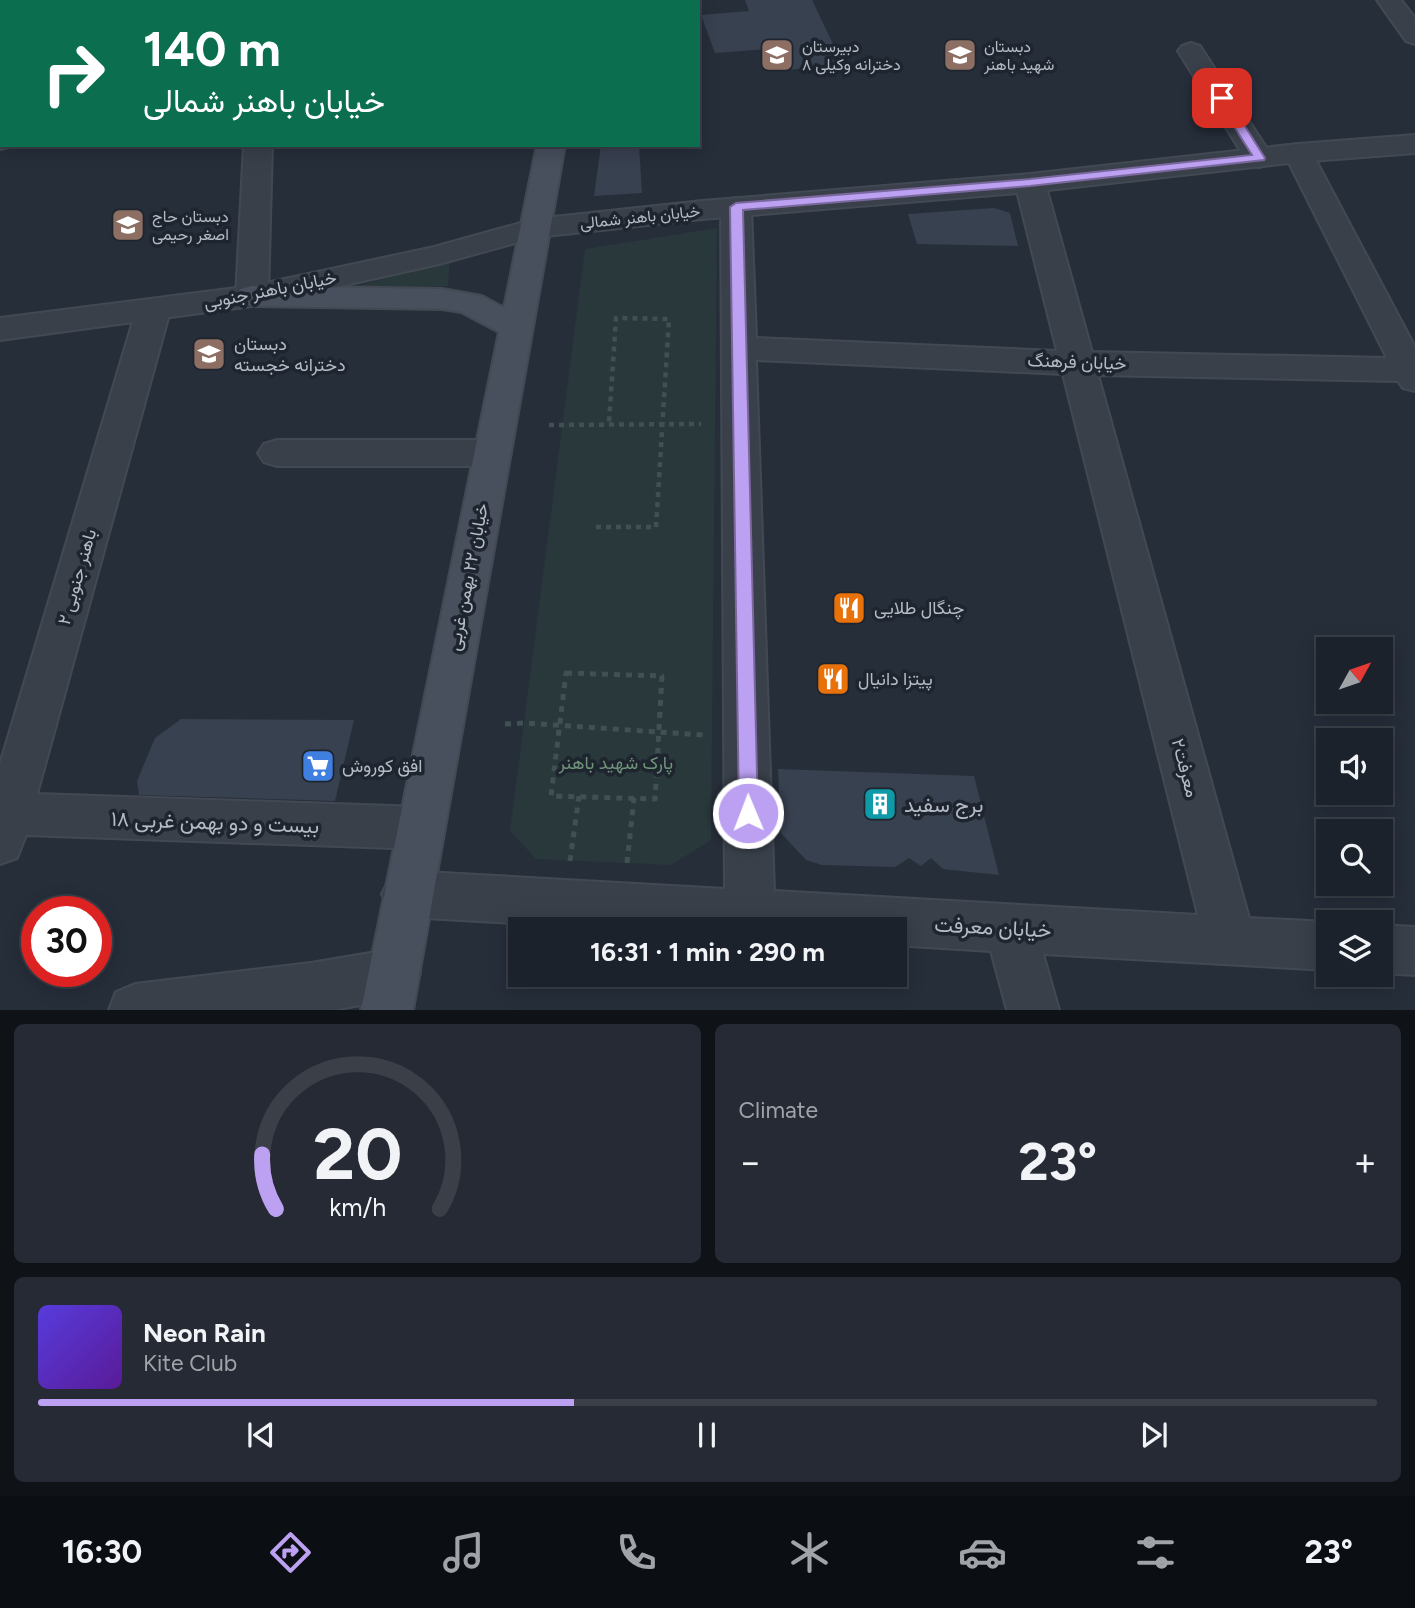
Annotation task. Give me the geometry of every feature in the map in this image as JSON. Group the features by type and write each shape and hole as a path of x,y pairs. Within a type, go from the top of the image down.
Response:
{"main road":[{"name":"خیابان ۲۲ بهمن غربی","path":"391,992 407,894 551,147"},
{"path":"252,296 442,299 470,303 516,328"}],"street":[{"path":"1389,0 1412,28"},
{"path":"1192,51 1259,158"},
{"name":"خیابان باهنر شمالی","path":"535,228 736,207 1030,183 1298,153 1415,144"},
{"path":"252,296 258,147"},
{"path":"1298,153 1413,374"},
{"name":"معرفت۲","path":"1030,183 1230,940"},
{"path":"736,207 750,912"},
{"name":"خیابان باهنر جنوبی","path":"0,329 252,296 439,255 535,228"},
{"name":"باهنر جنوبی ۲","path":"4,828 153,311"},
{"name":"خیابان فرهنگ","path":"740,348 1413,374"},
{"path":"277,453 492,453"},
{"name":"بیست و دو بهمن غربی ۱۸","path":"4,828 421,828"},
{"name":"خیابان معرفت","path":"407,894 1316,945"},
{"path":"1010,928 1033,1010"},
{"path":"1393,950 1415,951"},
{"path":"135,1010 311,988 391,992"}],"path":[{"path":"596,527 656,527 669,319 617,318 609,422"},
{"path":"549,425 609,422 741,425"},
{"path":"566,673 662,676 655,799 551,796 559,726 566,673"},
{"path":"505,724 747,738"},
{"path":"564,902 579,796"},
{"path":"622,905 634,797"}],"green space":[{"name":"پارک شهید باهنر","path":"717,228 711,840 671,865 536,859 510,831 585,249"},
{"path":"450,259 448,286 346,290"}],"building":[{"path":"745,0 812,0 843,65 774,71 766,49 715,53 701,15 749,11"},
{"path":"601,147 639,147 642,193 594,196"},
{"path":"994,208 1010,213 1018,246 917,244 908,214"},
{"path":"181,719 354,720 335,801 139,795 137,781 155,738"},
{"name":"برج سفید","path":"778,769 974,776 999,875 943,869 931,858 921,866 909,858 895,867 822,865 806,860 781,833"}],"place":[{"name":"دبیرستان دخترانه وکیلی ۸","path":"777,55"},
{"name":"دبستان شهید باهنر","path":"960,55"},
{"name":"دبستان حاج اصغر رحیمی","path":"128,225"},
{"name":"دبستان دخترانه خجسته","path":"209,354"},
{"name":"چنگال طلایی","path":"849,608"},
{"name":"پیتزا دانیال","path":"833,679"},
{"name":"افق کوروش","path":"318,766"},
{"name":"برج سفید","path":"880,804"}],"route":[{"path":"748,813 736,207 1030,183 1259,158 1222,98"}]}
